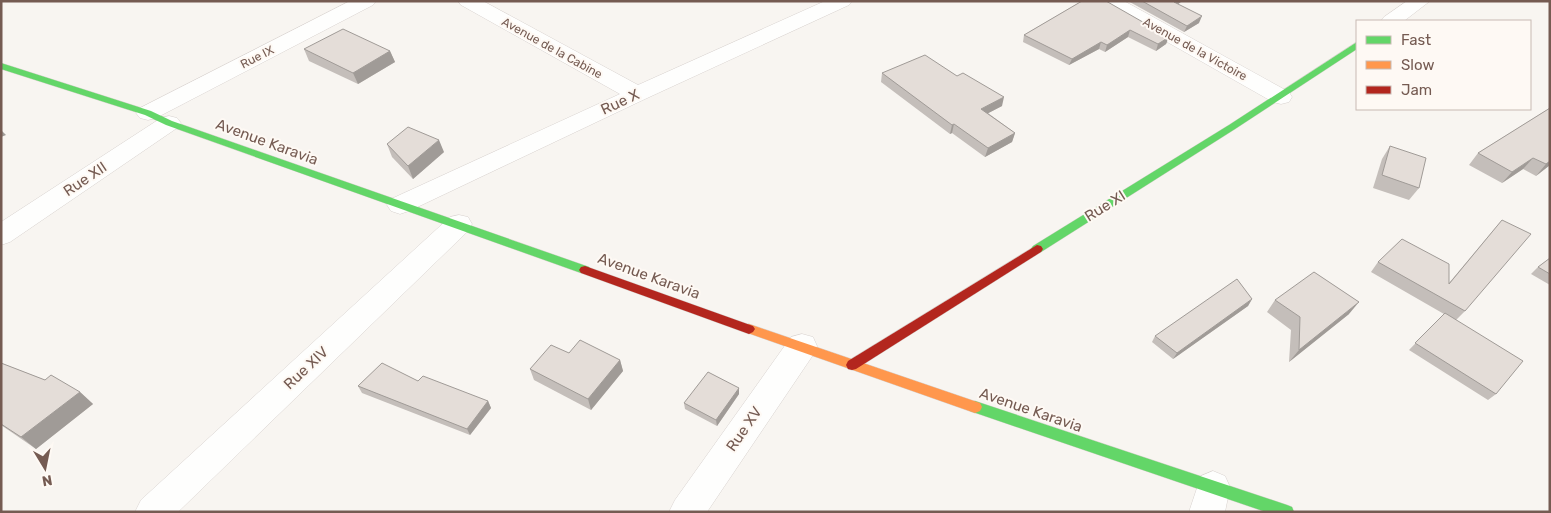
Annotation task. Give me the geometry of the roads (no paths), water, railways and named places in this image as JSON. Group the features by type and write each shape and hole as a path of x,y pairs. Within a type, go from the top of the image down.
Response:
{"street":[{"name":"Rue IX","path":"159,118 366,1"},
{"name":"Avenue de la Cabine","path":"468,1 637,94"},
{"name":"Rue X","path":"400,205 842,1"},
{"name":"Avenue de la Victoire","path":"1109,1 1281,97"},
{"path":"1392,20 1420,1"},
{"name":"Rue XI","path":"852,365 958,297 1281,97 1356,46"},
{"name":"Avenue Karavia","path":"1,66 159,118 802,346 1210,499 1287,512"},
{"name":"Rue XII","path":"1,235 159,118"},
{"name":"Rue XIV","path":"153,512 459,224"},
{"name":"Rue XV","path":"687,512 802,346"}]}
